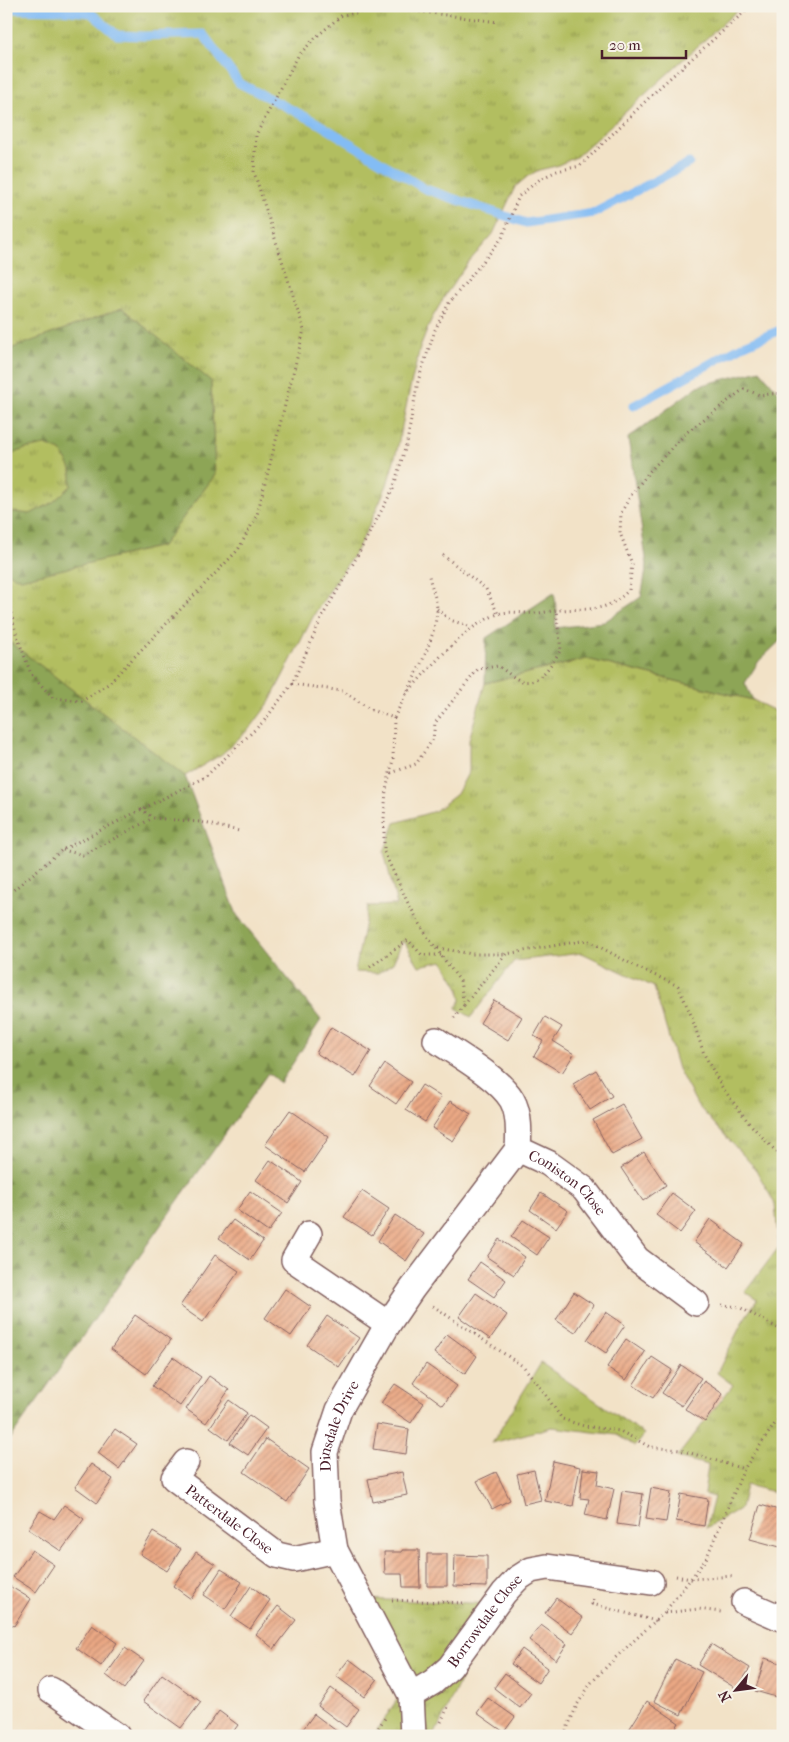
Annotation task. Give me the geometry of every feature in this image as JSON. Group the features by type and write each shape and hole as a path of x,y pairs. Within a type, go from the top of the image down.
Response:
{"street":[{"name":"Coniston Close","path":"436,1040 498,1084 513,1101 519,1124 518,1149 548,1163 584,1189 637,1259 696,1303"},
{"name":"Dinsdale Drive","path":"413,1736 410,1695 335,1550 327,1501 325,1452 338,1410 388,1324 412,1289 518,1149"},
{"path":"309,1234 294,1260 388,1324"},
{"name":"Patterdale Close","path":"186,1462 174,1478 276,1555 294,1559 335,1550"},
{"name":"Borrowdale Close","path":"410,1695 433,1682 450,1667 496,1604 517,1579 531,1570 547,1567 596,1579 651,1582"},
{"path":"743,1607 783,1619"},
{"path":"51,1690 118,1736"}],"path":[{"path":"6,896 62,850 205,777 264,721 292,684 323,615 393,490 407,442 418,380 435,330 449,304 502,238 519,196 540,179 580,166 661,86 751,6"},
{"path":"6,605 10,609 16,634 31,674 53,698 82,702 108,684 238,550 257,515 304,330 254,172 256,135 298,56 316,37 342,15 393,8 498,22"},
{"path":"406,694 447,650 473,627 498,614 512,612 535,614 556,610 590,609 609,606 618,601 629,590 632,564 620,533 621,513 631,495 686,432 744,389 760,395 783,393"},
{"path":"443,555 486,589 498,614"},
{"path":"429,576 437,609 431,636 421,663 394,718 393,760 386,790 384,852 408,903 427,936 460,981 464,1005"},
{"path":"437,609 450,620 473,627"},
{"path":"390,774 416,764 433,739 435,723 478,669 498,666 522,681 534,680 545,673 561,650 556,610"},
{"path":"292,684 342,691 371,710 394,718"},
{"path":"141,809 153,818 200,822 239,832"},
{"path":"62,850 83,855 153,818"},
{"path":"370,967 408,940 422,955 442,955"},
{"path":"437,948 472,954 506,954 587,940 678,986 704,1054 722,1087 749,1123 783,1160"},
{"path":"436,1040 506,954"},
{"path":"412,1289 423,1299 524,1367 562,1419 584,1426 620,1431 650,1448 680,1450 744,1469"},
{"path":"696,1303 739,1307 783,1331"},
{"path":"664,1614 698,1609 743,1607 751,1575 691,1579"},
{"path":"596,1579 592,1604 657,1621"},
{"path":"361,1599 496,1604"}],"green space":[{"path":"6,6 742,6 576,157 556,166 539,170 515,187 493,234 467,264 431,320 420,348 397,450 387,485 369,526 356,551 315,613 269,703 252,726 222,754 185,776 27,842 6,867"},
{"path":"122,308 211,381 215,475 162,546 21,579 6,572 6,511 30,514 52,503 71,486 71,469 61,451 45,445 25,449 10,455 6,454 6,355 10,349"},
{"path":"760,370 783,397 783,638 759,661 745,683 753,700 587,659 485,683 486,638 554,593 557,610 555,628 604,622 641,597 647,565 628,438 698,386"},
{"path":"6,639 185,776 237,915 321,1020 280,1083 268,1073 6,1445"},
{"path":"587,659 753,700 783,715 783,1494 746,1485 741,1508 706,1528 714,1497 704,1494 708,1465 677,1457 733,1385 717,1373 744,1319 757,1300 745,1292 779,1247 775,1204 755,1168 698,1106 678,1069 654,987 582,953 514,961 471,1017 456,1008 461,1000 459,988 443,961 419,966 403,940 393,963 378,973 355,972 368,906 397,905 384,852 395,823 435,811 457,794 469,771 469,740 485,683"},
{"path":"541,1363 644,1434 635,1446 617,1435 552,1427 492,1443"},
{"path":"361,1599 496,1604 466,1646 461,1679 434,1736 373,1736 406,1686"}],"building":[{"path":"494,1000 522,1017 508,1040 480,1023"},
{"path":"545,1017 562,1027 553,1041 574,1054 562,1073 534,1056 543,1041 534,1036"},
{"path":"331,1027 371,1051 355,1077 316,1053"},
{"path":"385,1064 411,1082 396,1104 370,1086"},
{"path":"596,1070 612,1096 590,1110 573,1084"},
{"path":"422,1085 441,1097 425,1122 406,1110"},
{"path":"450,1101 471,1114 453,1141 432,1128"},
{"path":"622,1104 642,1139 612,1155 593,1120"},
{"path":"290,1110 329,1137 305,1172 265,1145"},
{"path":"644,1152 666,1185 643,1201 621,1168"},
{"path":"270,1160 302,1182 288,1203 256,1180"},
{"path":"250,1191 282,1213 268,1232 237,1210"},
{"path":"362,1191 389,1209 372,1235 344,1217"},
{"path":"541,1193 568,1211 556,1228 530,1210"},
{"path":"672,1193 696,1211 680,1233 656,1215"},
{"path":"395,1215 424,1234 406,1261 378,1241"},
{"path":"710,1219 744,1244 728,1267 694,1242"},
{"path":"233,1220 263,1241 250,1260 219,1238"},
{"path":"523,1220 549,1237 537,1255 511,1237"},
{"path":"499,1239 525,1257 514,1275 487,1257"},
{"path":"215,1255 239,1271 203,1322 180,1306"},
{"path":"480,1262 506,1280 494,1297 468,1279"},
{"path":"285,1289 311,1307 291,1336 265,1318"},
{"path":"574,1292 594,1305 575,1333 556,1320"},
{"path":"476,1293 507,1315 490,1339 459,1317"},
{"path":"606,1312 625,1325 606,1353 587,1340"},
{"path":"135,1315 171,1340 146,1374 111,1349"},
{"path":"327,1316 359,1338 339,1367 307,1345"},
{"path":"447,1334 477,1356 465,1374 434,1353"},
{"path":"626,1339 645,1352 626,1380 607,1367"},
{"path":"173,1357 201,1377 180,1406 152,1386"},
{"path":"652,1357 672,1370 653,1398 633,1385"},
{"path":"426,1364 457,1386 443,1405 413,1383"},
{"path":"681,1365 701,1378 682,1406 662,1393"},
{"path":"209,1376 229,1390 206,1423 186,1409"},
{"path":"704,1381 723,1394 705,1422 685,1409"},
{"path":"395,1384 424,1403 411,1423 381,1403"},
{"path":"229,1400 247,1413 228,1440 210,1427"},
{"path":"249,1415 267,1428 248,1455 230,1443"},
{"path":"377,1424 409,1429 406,1454 373,1449"},
{"path":"115,1429 137,1444 119,1469 98,1453"},
{"path":"266,1439 309,1469 287,1502 244,1472"},
{"path":"553,1461 580,1467 573,1506 545,1501"},
{"path":"91,1464 113,1479 97,1503 75,1487"},
{"path":"583,1469 599,1471 597,1485 614,1489 607,1520 585,1515 589,1499 580,1498"},
{"path":"534,1470 541,1500 524,1504 517,1474"},
{"path":"402,1472 407,1495 373,1502 368,1479"},
{"path":"496,1472 510,1500 492,1509 477,1481"},
{"path":"651,1488 671,1492 666,1522 646,1519"},
{"path":"622,1491 643,1494 638,1527 617,1524"},
{"path":"681,1494 708,1499 704,1526 676,1521"},
{"path":"64,1505 84,1519 61,1551 28,1529 40,1511 54,1519"},
{"path":"760,1505 783,1511 783,1536 780,1547 750,1539"},
{"path":"153,1532 181,1549 167,1571 140,1554"},
{"path":"32,1550 54,1565 36,1592 13,1577"},
{"path":"402,1550 419,1550 420,1587 403,1587 402,1574 385,1574 384,1552 402,1552"},
{"path":"196,1552 215,1564 191,1599 173,1586"},
{"path":"427,1554 447,1554 447,1586 427,1586"},
{"path":"455,1555 487,1556 487,1587 454,1586"},
{"path":"221,1569 242,1582 225,1609 204,1595"},
{"path":"6,1584 31,1599 14,1626 6,1621"},
{"path":"251,1586 270,1600 250,1629 231,1616"},
{"path":"556,1598 583,1618 572,1633 545,1613"},
{"path":"278,1606 296,1620 274,1649 256,1634"},
{"path":"92,1625 117,1643 101,1666 76,1648"},
{"path":"541,1625 567,1644 556,1660 529,1640"},
{"path":"711,1644 750,1668 737,1689 698,1665"},
{"path":"125,1648 144,1661 124,1689 106,1675"},
{"path":"522,1649 548,1668 538,1683 511,1664"},
{"path":"765,1658 783,1664 783,1699 755,1691"},
{"path":"349,1659 377,1680 364,1697 336,1676"},
{"path":"675,1659 702,1672 681,1715 654,1701"},
{"path":"505,1673 531,1693 520,1708 494,1688"},
{"path":"162,1674 201,1702 181,1728 143,1701"},
{"path":"331,1688 359,1709 346,1727 318,1706"},
{"path":"488,1698 515,1717 504,1732 477,1713"},
{"path":"647,1701 679,1723 671,1736 625,1736"},
{"path":"219,1711 238,1725 230,1736 201,1736"},
{"path":"314,1714 343,1736 306,1736 301,1732"}],"waterway":[{"path":"6,9 61,10 91,13 117,35 203,34 239,83 316,122 425,189 526,223 594,213 689,163"},
{"path":"633,406 744,345 783,329"}]}
